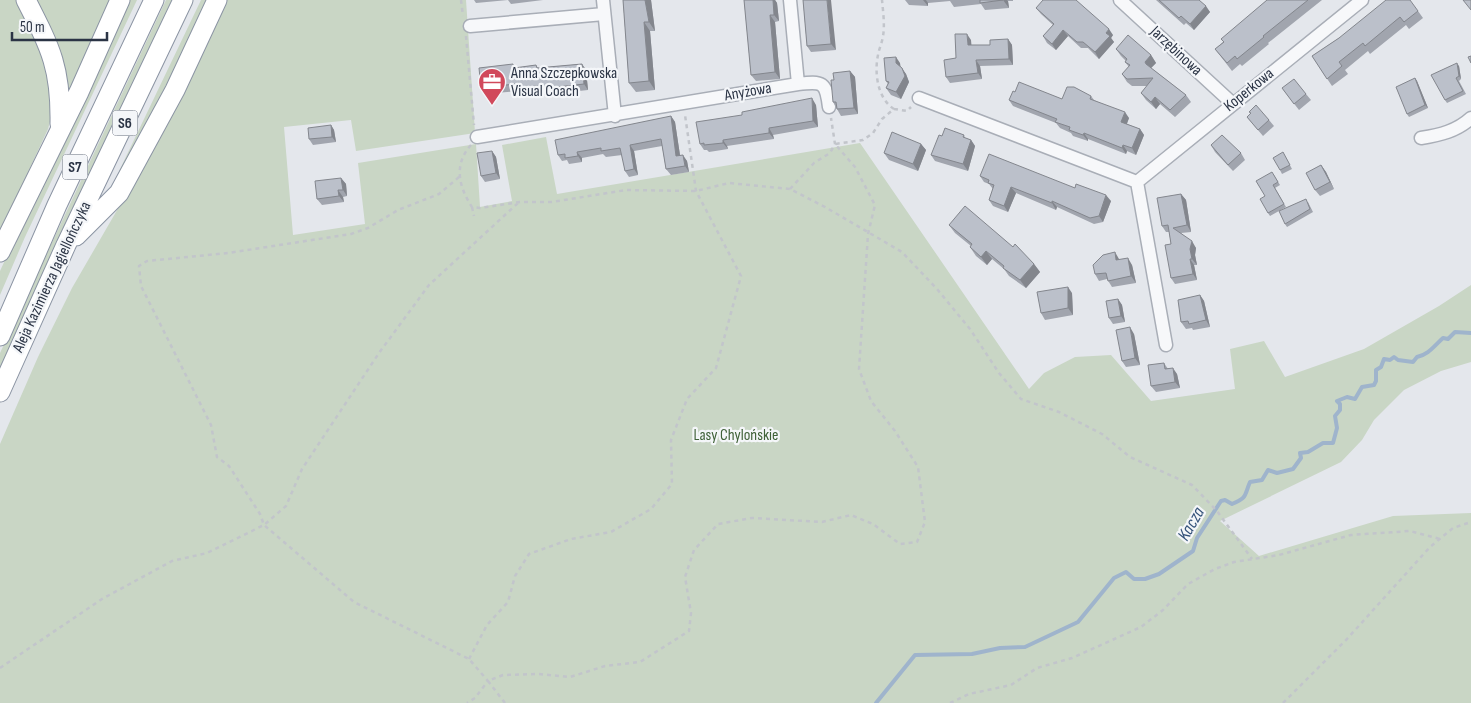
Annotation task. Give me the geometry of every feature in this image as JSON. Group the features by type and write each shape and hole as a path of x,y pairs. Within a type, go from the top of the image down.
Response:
{"highway":[{"path":"26,0 55,63 60,96 60,130"},
{"path":"0,252 60,130 120,0"},
{"name":"Aleja Kazimierza Jagiellończyka","path":"0,336 56,206 154,0"},
{"name":"Aleja Kazimierza Jagiellończyka","path":"0,392 66,246 183,0"},
{"path":"66,246 119,193 175,90 217,0"}],"street":[{"path":"603,0 615,116"},
{"path":"790,0 798,84"},
{"name":"Jarzębinowa","path":"1120,0 1232,103"},
{"name":"Koperkowa","path":"1137,182 1232,103 1362,0"},
{"path":"466,26 604,14"},
{"name":"Anyżowa","path":"478,137 815,82 822,84 827,90 830,107"},
{"path":"919,98 1137,182 1166,345"},
{"path":"1421,138 1442,134 1463,125 1471,118"}],"path":[{"path":"461,0 466,26 472,117 478,137 468,148 459,168 459,177 463,193 472,207 474,216"},
{"path":"882,0 884,36 877,58 881,97 894,109 907,110 919,98"},
{"path":"469,659 487,625 508,602 515,576 529,554 571,540 611,532 651,509 672,484 671,440 687,399 716,368 741,276 696,191 684,104"},
{"path":"467,703 475,698 488,681 503,675 538,674 570,678 605,666 640,662 664,649 689,631 691,613 685,577 694,550 718,524 752,518 822,522 851,515 873,524 900,544 917,542 924,522 918,467 895,431 871,401 859,369 868,234 874,205 855,167 835,144 830,107"},
{"path":"835,144 863,140 874,133 882,119 894,109"},
{"path":"790,189 814,163 830,153 835,144"},
{"path":"459,177 439,194 398,210 368,228 351,234 228,253 147,261 140,266 141,286 211,425 218,457 229,466 260,514 264,525 354,602 469,659 505,703"},
{"path":"472,207 480,208 520,202 552,202 626,190 696,191 729,183 790,189 902,252 937,289 970,329 1000,373 1021,399 1059,412 1085,425 1102,434 1130,457 1192,485 1217,511 1252,559"},
{"path":"0,668 102,599 172,561 207,553 264,525 286,506 308,461 379,353 430,285 480,241 520,202"},
{"path":"1283,703 1440,539 1453,528 1471,522"},
{"path":"950,703 969,694 1010,685 1037,668 1072,658 1141,627 1163,610 1188,584 1222,566 1234,562 1279,555 1351,535 1410,531 1440,539"}],"green space":[{"path":"0,0 20,0 52,79 51,118 48,129 0,233"},
{"path":"32,0 113,0 69,98"},
{"path":"125,0 137,0 25,237 0,295 0,271"},
{"path":"166,0 172,0 0,368 0,353"},
{"path":"201,0 210,0 168,87 111,188"},
{"name":"Lasy Chylońskie","path":"227,0 466,0 475,133 356,151 351,120 284,127 293,235 365,224 358,163 476,144 480,207 512,201 502,145 546,137 557,194 860,143 1029,389 1044,373 1075,357 1111,355 1151,401 1235,389 1230,349 1264,341 1285,377 1364,349 1439,306 1471,285 1471,362 1441,371 1404,390 1374,420 1362,440 1341,462 1220,521 1259,556 1393,516 1471,513 1471,703 0,703 0,444 38,357 72,288 164,129"}],"building":[{"path":"623,0 645,0 649,22 644,22 649,81 629,83"},
{"path":"744,0 773,0 774,15 770,15 775,72 751,75"},
{"path":"803,0 827,0 831,44 807,46"},
{"path":"980,0 1003,0 980,3"},
{"path":"1043,0 1076,0 1109,29 1106,33 1110,36 1095,52 1083,42 1077,42 1063,30 1052,44 1043,36 1054,24 1036,8"},
{"path":"1159,0 1199,0 1206,6 1190,24 1181,16 1179,18"},
{"path":"1267,0 1308,0 1237,59 1235,56 1227,63 1215,49 1224,42 1221,39"},
{"path":"1386,0 1410,0 1418,11 1404,22 1400,17 1365,46 1363,43 1339,62 1342,66 1327,79 1312,56 1339,38"},
{"path":"1463,0 1471,0 1471,10"},
{"path":"955,34 967,34 968,45 990,45 990,40 1008,39 1009,59 976,60 978,73 946,77 944,60 956,58"},
{"path":"1128,35 1151,55 1145,62 1146,64 1186,95 1170,110 1155,97 1151,102 1141,93 1153,78 1127,79 1122,74 1130,65 1125,62 1127,59 1116,49"},
{"path":"896,57 896,63 902,68 905,76 896,92 886,88 889,82 886,81 884,58"},
{"path":"1457,63 1459,76 1456,78 1463,91 1445,100 1431,75"},
{"path":"513,64 514,68 536,65 537,68 582,64 584,84 539,89 538,86 516,88 515,84 481,88 479,68"},
{"path":"850,71 854,108 837,109 836,102 833,102 831,80 834,80 833,73"},
{"path":"1415,78 1425,105 1407,114 1396,87"},
{"path":"1294,79 1306,94 1294,104 1282,88"},
{"path":"1019,82 1062,99 1067,87 1074,87 1091,96 1090,99 1125,112 1121,122 1140,129 1132,148 1123,145 1122,148 1084,133 1083,135 1069,130 1070,127 1055,122 1057,119 1009,100"},
{"path":"812,98 813,121 769,128 769,133 723,140 723,143 700,144 696,122 742,115 742,112"},
{"path":"1256,105 1269,120 1258,130 1247,117"},
{"path":"671,116 676,156 683,155 685,166 666,169 661,139 630,145 634,169 625,171 620,148 601,151 601,148 577,152 578,156 565,158 565,154 558,155 555,140"},
{"path":"331,125 332,137 309,139 308,128"},
{"path":"945,128 964,135 963,137 971,140 963,164 931,155 939,135 942,136"},
{"path":"892,132 921,144 913,164 884,153"},
{"path":"1222,135 1241,153 1228,165 1211,145"},
{"path":"492,151 496,173 481,176 477,153"},
{"path":"1283,152 1290,165 1280,170 1273,158"},
{"path":"989,154 1075,188 1076,184 1106,195 1099,216 1090,218 1052,201 1052,203 1011,187 1004,206 989,200 994,185 988,183 989,180 980,176"},
{"path":"1321,165 1330,182 1315,190 1306,173"},
{"path":"1272,172 1278,182 1273,185 1284,204 1268,213 1260,199 1265,196 1256,181"},
{"path":"341,178 343,190 338,190 339,196 317,199 315,181"},
{"path":"1181,194 1187,225 1173,228 1192,241 1190,249 1192,259 1190,259 1193,274 1171,278 1165,245 1171,244 1168,225 1162,226 1157,198"},
{"path":"1306,199 1310,209 1285,224 1279,211"},
{"path":"965,206 1013,247 1015,244 1034,264 1020,280 1003,268 1004,266 986,251 981,257 970,247 972,244 949,225"},
{"path":"1115,252 1116,260 1128,258 1131,276 1108,281 1106,273 1095,274 1093,265 1103,255"},
{"path":"1068,287 1068,308 1041,313 1037,292"},
{"path":"1200,295 1206,320 1189,324 1188,321 1181,322 1178,300"},
{"path":"1118,299 1121,316 1109,318 1106,301"},
{"path":"1130,327 1135,358 1122,361 1116,330"},
{"path":"1164,363 1165,369 1173,368 1175,382 1151,386 1148,365"}],"waterway":[{"name":"Kacza","path":"876,703 915,655 972,654 1000,648 1025,647 1078,622 1114,578 1126,572 1134,579 1145,579 1159,574 1193,551 1197,538 1221,501 1225,500 1232,504 1241,500 1245,496 1250,482 1262,480 1268,470 1277,473 1293,469 1301,458 1300,453 1308,452 1323,443 1333,443 1337,428 1335,416 1340,410 1340,404 1337,401 1347,397 1355,399 1362,387 1374,385 1376,370 1381,367 1384,359 1390,360 1394,357 1398,360 1413,362 1417,357 1431,350 1443,338 1448,339 1455,332 1471,333"}],"place":[{"name":"Anna Szczepkowska Visual Coach","path":"492,106"}]}
